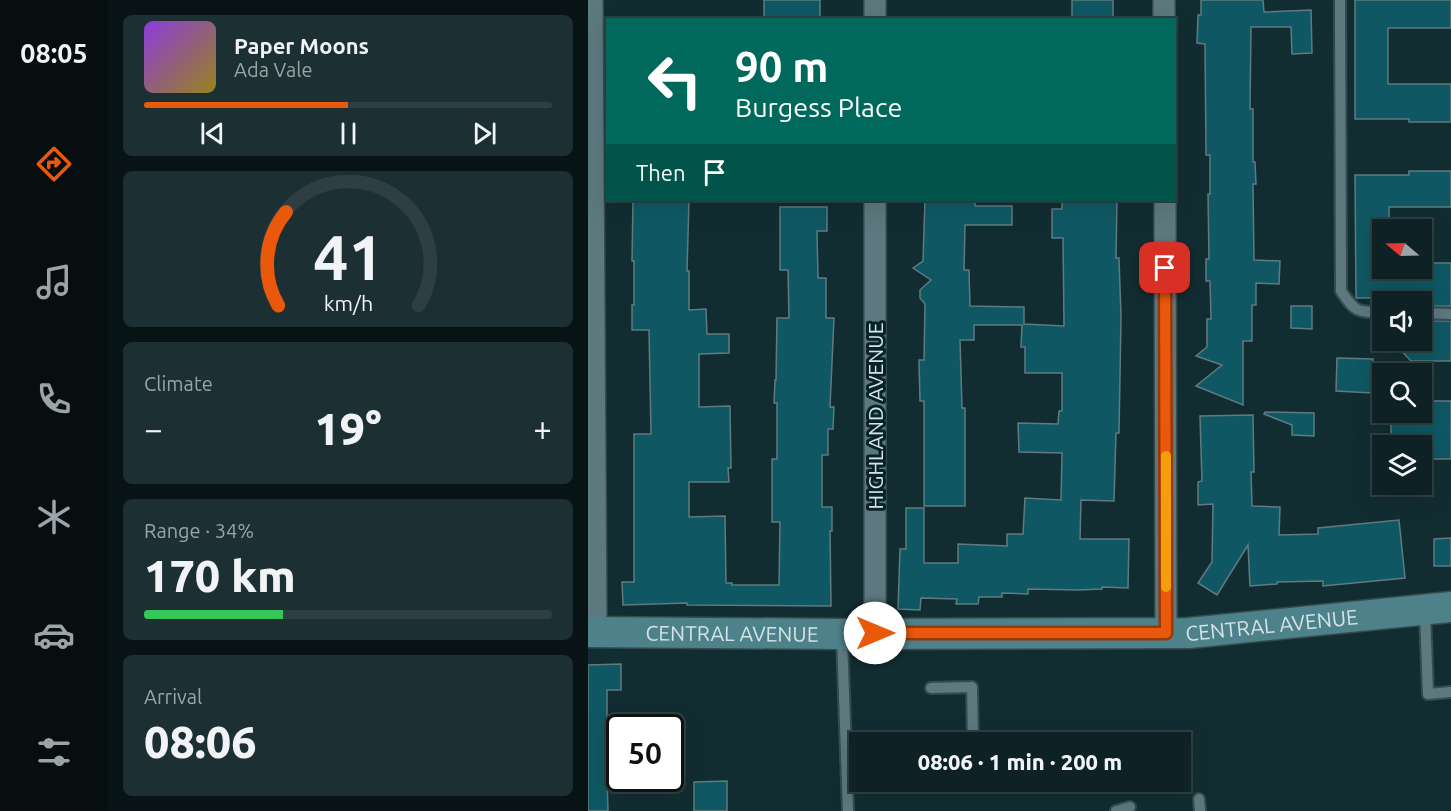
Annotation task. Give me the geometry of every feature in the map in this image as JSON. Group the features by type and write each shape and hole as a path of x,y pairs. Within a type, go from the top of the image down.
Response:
{"main road":[{"name":"CENTRAL AVENUE","path":"592,632 1189,633 1438,608"}],"street":[{"path":"592,0 592,632"},
{"path":"875,0 875,18"},
{"path":"1164,0 1164,18"},
{"name":"HIGHLAND AVENUE","path":"875,201 875,633"},
{"path":"1165,201 1166,633"}],"lane":[{"path":"1340,0 1341,291 1350,305 1359,312 1372,312"},
{"path":"1432,313 1451,314"},
{"path":"1438,608 1428,694 1451,692"},
{"path":"842,634 848,811"},
{"path":"931,688 972,687 973,732"},
{"path":"1199,799 1200,811"},
{"path":"1116,811 1130,807"}],"building":[{"path":"764,0 820,0 820,18 764,18"},
{"path":"1072,0 1113,0 1113,18 1072,18"},
{"path":"1201,0 1263,0 1264,12 1311,10 1312,53 1292,54 1291,27 1251,27 1250,109 1253,109 1253,162 1255,162 1256,184 1253,184 1254,260 1280,261 1279,284 1256,283 1256,305 1252,305 1252,341 1243,341 1243,405 1196,386 1222,365 1196,356 1207,347 1207,319 1211,319 1210,281 1206,281 1206,259 1209,259 1210,155 1206,155 1205,44 1197,43"},
{"path":"1355,0 1451,0 1451,28 1388,28 1388,84 1451,84 1451,122 1355,119"},
{"path":"1409,171 1451,171 1451,207 1389,207 1389,219 1372,219 1372,279 1432,279 1432,263 1451,263 1451,306 1432,306 1432,291 1372,291 1372,298 1356,298 1355,175 1409,175"},
{"path":"633,201 689,201 687,271 689,271 689,310 706,309 707,334 729,334 729,353 699,354 699,407 730,406 731,468 728,468 729,482 689,482 689,517 725,516 726,583 779,585 780,522 772,522 772,459 777,459 777,403 774,403 777,318 789,318 788,270 780,270 780,207 827,207 827,231 817,231 818,278 826,278 826,318 834,318 830,407 834,407 833,429 828,429 828,455 822,455 822,507 832,507 831,606 687,605 687,603 623,605 622,582 634,582 634,434 651,434 649,330 632,330 634,261 632,261"},
{"path":"925,201 975,201 975,206 1012,206 1012,225 965,225 964,270 969,270 970,306 1024,307 1024,324 1064,326 1063,238 1052,238 1052,209 1062,209 1062,201 1117,201 1116,258 1119,258 1121,317 1119,433 1116,433 1114,501 1081,500 1080,539 1129,539 1128,588 1028,589 1028,594 1002,593 1002,597 979,597 978,604 956,604 957,599 921,598 920,610 898,609 900,549 906,549 906,508 924,508 924,563 958,563 958,544 1007,546 1007,534 1023,534 1025,498 1061,500 1062,453 1019,452 1018,423 1058,424 1059,411 1062,411 1062,373 1025,373 1025,347 1021,347 1022,325 974,325 974,340 960,340 962,408 965,408 965,506 924,506 924,401 920,401 919,360 924,360 925,304 920,298 920,290 931,280 913,268 923,261"},
{"path":"1291,306 1312,306 1312,329 1291,328"},
{"path":"1432,321 1451,321 1451,361 1411,361 1401,351 1432,351"},
{"path":"1337,358 1373,359 1372,393 1336,391"},
{"path":"1432,401 1451,401 1451,459 1432,459 1432,435 1391,435 1391,423 1432,423"},
{"path":"1265,412 1314,413 1314,436 1292,435 1292,425 1264,414"},
{"path":"1253,415 1252,506 1280,507 1279,535 1318,534 1318,528 1399,520 1405,578 1323,586 1323,581 1277,582 1277,584 1250,586 1248,545 1217,595 1198,583 1212,562 1213,504 1198,505 1198,482 1202,481 1200,416"},
{"path":"1451,538 1451,566 1434,566 1434,539"},
{"path":"621,664 621,690 607,690 606,792 608,811 588,811 588,665"},
{"path":"727,781 727,811 694,811 694,782"}],"slow traffic":[{"path":"1166,456 1166,587"}],"route":[{"path":"875,633 1166,633 1165,268"}]}
